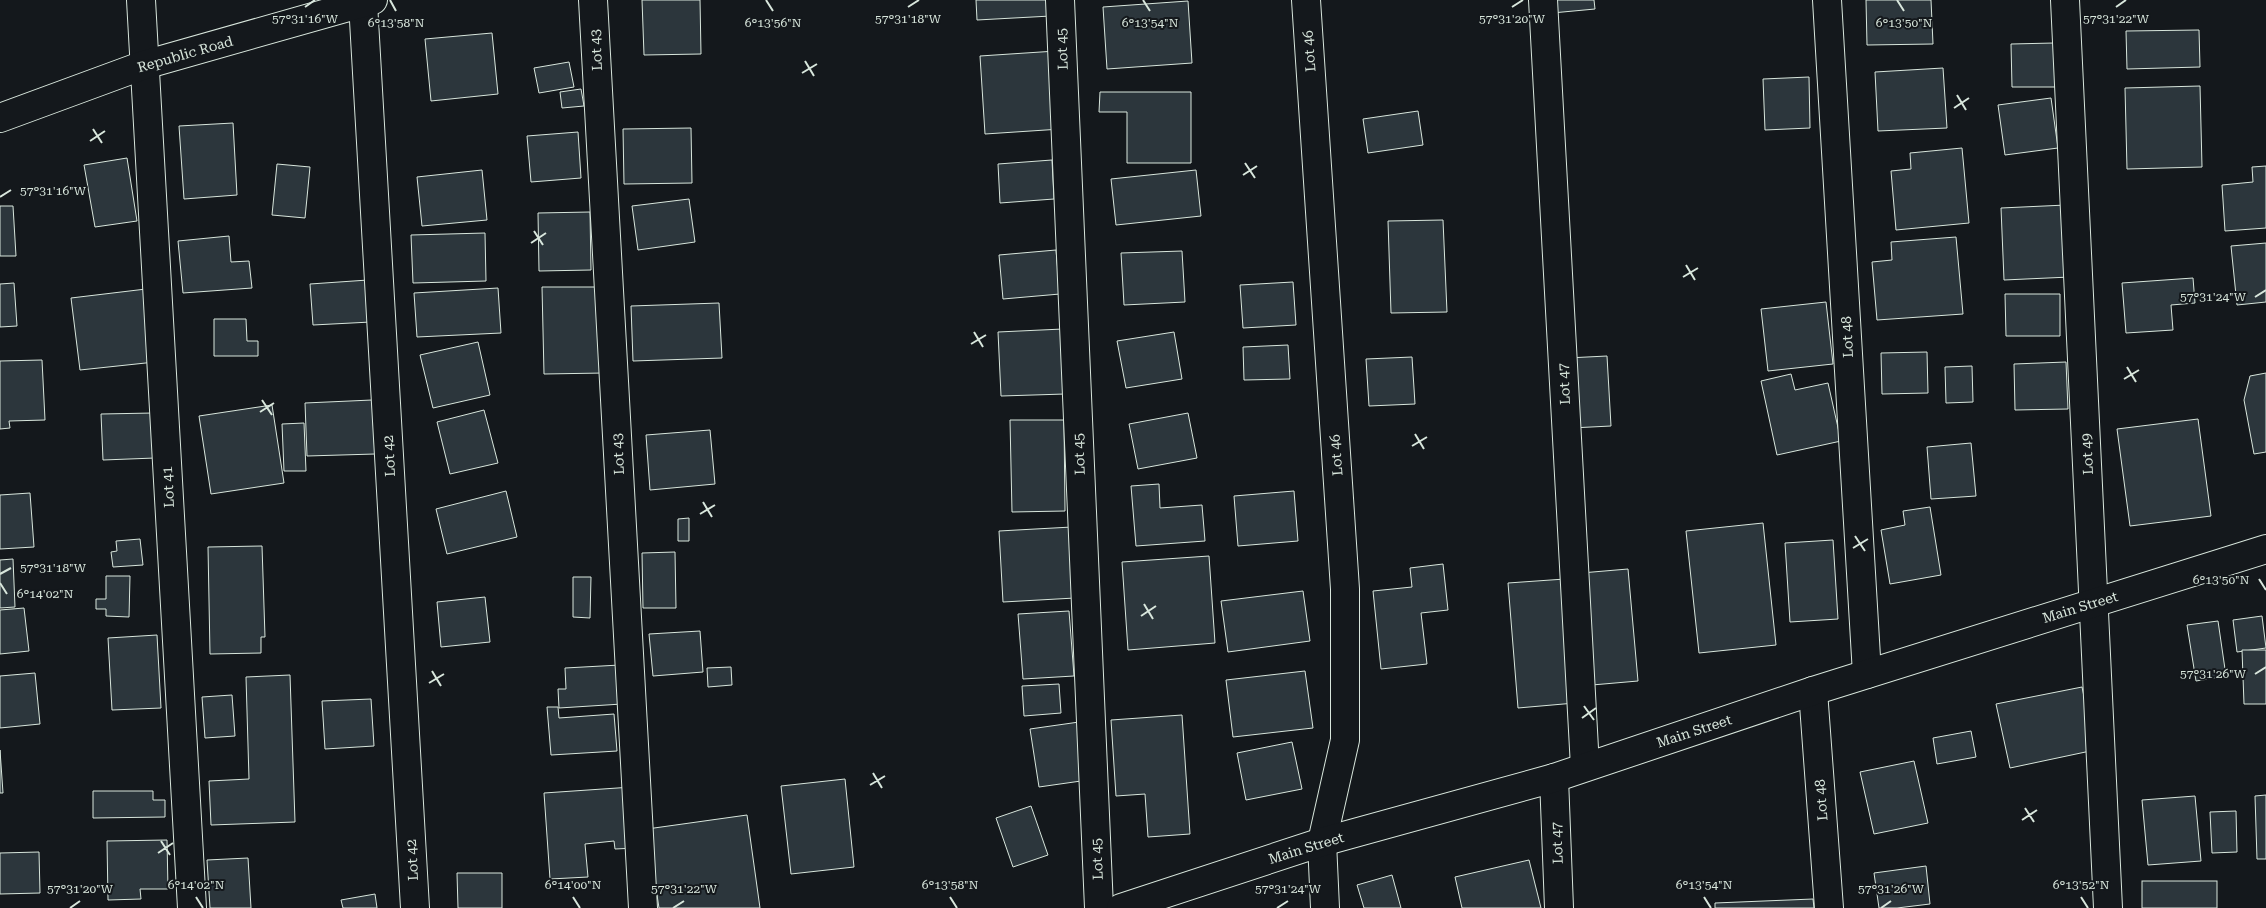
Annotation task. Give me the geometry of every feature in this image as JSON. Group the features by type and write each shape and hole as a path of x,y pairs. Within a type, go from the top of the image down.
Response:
{"street":[{"name":"Lot 41","path":"142,0 144,65 192,908"},
{"name":"Lot 43","path":"593,0 643,908"},
{"name":"Lot 45","path":"1060,0 1099,908"},
{"name":"Lot 46","path":"1306,0 1345,589 1345,740 1322,842 1325,908"},
{"name":"Lot 47","path":"1543,0 1585,767"},
{"name":"Lot 48","path":"1826,0 1867,674"},
{"name":"Lot 49","path":"2065,0 2108,908"},
{"name":"Republic Road","path":"0,118 144,65 368,2"},
{"name":"Lot 42","path":"368,2 415,908"},
{"name":"Main Street","path":"1121,908 1322,842 1554,778 1814,691 2266,549"},
{"name":"Lot 48","path":"1814,691 1829,908"},
{"name":"Lot 47","path":"1554,778 1559,908"}],"building":[{"path":"642,0 700,0 701,54 644,55"},
{"path":"976,0 1050,0 1051,16 977,20"},
{"path":"1551,0 1594,0 1595,9 1552,13"},
{"path":"1866,0 1931,0 1933,44 1867,45"},
{"path":"1188,1 1192,63 1107,69 1103,7"},
{"path":"2199,30 2200,67 2127,69 2126,31"},
{"path":"492,33 498,94 431,101 425,39"},
{"path":"2054,43 2055,87 2012,87 2011,44"},
{"path":"1056,51 1061,129 985,134 980,56"},
{"path":"569,62 574,87 539,93 534,68"},
{"path":"1943,68 1947,128 1878,131 1875,72"},
{"path":"1809,77 1810,128 1765,130 1763,79"},
{"path":"2200,86 2202,167 2127,169 2125,88"},
{"path":"581,89 584,106 562,108 560,92"},
{"path":"1100,92 1191,92 1191,163 1127,163 1127,112 1099,112"},
{"path":"2051,98 2058,148 2005,155 1998,105"},
{"path":"1418,111 1423,145 1368,153 1363,119"},
{"path":"233,123 237,195 184,199 179,126"},
{"path":"691,128 692,183 624,184 623,129"},
{"path":"578,132 581,178 531,182 527,136"},
{"path":"1962,148 1969,223 1896,230 1891,171 1911,169 1910,153"},
{"path":"127,158 137,221 95,227 84,165"},
{"path":"1052,160 1054,199 1000,203 998,164"},
{"path":"277,164 310,167 305,218 272,215"},
{"path":"2266,166 2266,228 2225,231 2222,185 2253,182 2252,167"},
{"path":"482,170 487,220 422,226 417,177"},
{"path":"1196,170 1201,216 1116,225 1111,179"},
{"path":"689,199 695,242 638,250 632,206"},
{"path":"2066,205 2070,277 2004,280 2001,208"},
{"path":"0,206 13,206 16,256 0,256"},
{"path":"590,212 591,270 539,271 538,213"},
{"path":"1443,220 1447,312 1391,313 1388,221"},
{"path":"485,233 486,281 413,283 411,235"},
{"path":"229,236 231,262 249,261 252,288 183,293 178,241"},
{"path":"1956,237 1963,314 1877,320 1872,262 1892,260 1891,242"},
{"path":"2266,243 2266,302 2237,305 2231,246"},
{"path":"1056,250 1060,294 1003,299 999,255"},
{"path":"1182,251 1185,302 1124,305 1121,253"},
{"path":"2193,278 2195,303 2171,305 2173,330 2126,333 2122,283"},
{"path":"368,280 371,322 313,325 310,284"},
{"path":"1293,282 1296,325 1243,328 1240,285"},
{"path":"14,283 17,326 0,327 0,284"},
{"path":"542,287 603,287 604,373 544,374"},
{"path":"498,288 501,333 417,337 414,293"},
{"path":"146,289 155,362 80,370 71,298"},
{"path":"2005,294 2060,294 2060,336 2006,336"},
{"path":"1826,302 1833,364 1768,371 1761,309"},
{"path":"719,303 722,358 633,361 631,306"},
{"path":"214,319 246,319 247,341 258,341 258,356 214,356"},
{"path":"1063,329 1065,394 1001,396 998,332"},
{"path":"1174,332 1182,379 1126,388 1117,341"},
{"path":"478,342 490,395 433,408 420,355"},
{"path":"1288,345 1290,379 1244,380 1243,347"},
{"path":"1927,352 1928,393 1882,394 1881,353"},
{"path":"1607,356 1611,426 1571,428 1567,358"},
{"path":"1412,357 1415,404 1369,406 1366,359"},
{"path":"42,360 45,420 9,421 10,428 0,429 0,361"},
{"path":"2066,362 2068,409 2015,410 2014,364"},
{"path":"1972,366 1973,402 1946,403 1945,367"},
{"path":"2266,373 2266,452 2254,454 2244,400 2250,376"},
{"path":"1791,374 1795,390 1828,383 1841,441 1777,455 1761,381"},
{"path":"372,400 375,454 307,456 305,403"},
{"path":"272,405 284,483 211,494 199,416"},
{"path":"484,410 498,463 450,474 437,422"},
{"path":"153,413 155,458 103,460 101,414"},
{"path":"1188,413 1197,458 1138,469 1129,424"},
{"path":"2198,419 2211,516 2130,526 2117,429"},
{"path":"1010,420 1064,420 1065,511 1012,512"},
{"path":"304,423 306,471 284,471 282,424"},
{"path":"710,430 715,484 650,490 646,435"},
{"path":"1971,443 1976,496 1931,499 1927,447"},
{"path":"1159,484 1160,508 1202,505 1205,541 1136,546 1131,486"},
{"path":"506,491 517,537 447,554 436,509"},
{"path":"1294,491 1298,541 1238,546 1234,496"},
{"path":"30,493 34,547 0,549 0,495"},
{"path":"1930,507 1941,575 1890,584 1881,530 1905,525 1903,511"},
{"path":"689,518 689,541 678,541 678,519"},
{"path":"1763,523 1776,645 1699,653 1686,531"},
{"path":"1072,527 1075,598 1003,602 999,531"},
{"path":"140,539 143,565 113,567 111,552 117,551 116,541"},
{"path":"1833,540 1838,619 1790,622 1785,543"},
{"path":"262,546 265,637 261,637 261,653 210,654 208,547"},
{"path":"675,552 676,608 643,608 642,553"},
{"path":"1209,556 1215,643 1128,650 1122,562"},
{"path":"13,559 15,607 0,608 0,560"},
{"path":"1443,564 1448,610 1421,613 1427,664 1381,669 1373,591 1412,587 1410,568"},
{"path":"1628,569 1638,681 1592,685 1581,573"},
{"path":"106,576 130,576 129,617 106,616 106,609 96,609 96,599 106,599"},
{"path":"573,577 591,577 590,618 573,617"},
{"path":"1565,579 1575,703 1518,708 1508,583"},
{"path":"1303,591 1310,641 1228,652 1221,601"},
{"path":"485,597 490,642 441,647 437,602"},
{"path":"24,608 29,651 0,654 0,610"},
{"path":"1069,611 1074,676 1023,679 1018,614"},
{"path":"2262,616 2266,648 2237,652 2233,620"},
{"path":"2218,621 2226,676 2196,681 2187,625"},
{"path":"700,631 703,672 653,676 649,634"},
{"path":"157,635 161,708 112,710 108,638"},
{"path":"2242,650 2266,650 2266,704 2244,704"},
{"path":"620,665 622,704 559,708 558,689 566,689 565,668"},
{"path":"731,667 732,685 708,687 707,668"},
{"path":"1305,671 1313,728 1233,737 1226,680"},
{"path":"35,673 40,724 0,728 0,676"},
{"path":"290,675 295,822 211,825 209,781 249,779 246,677"},
{"path":"1059,684 1061,713 1024,716 1022,686"},
{"path":"2082,687 2095,750 2010,768 1996,704"},
{"path":"232,695 235,736 205,738 202,697"},
{"path":"371,699 374,746 325,749 322,701"},
{"path":"547,707 558,707 559,718 614,714 617,751 551,755"},
{"path":"1182,715 1190,834 1148,837 1145,794 1116,796 1111,720"},
{"path":"1079,722 1088,780 1039,787 1030,729"},
{"path":"1971,731 1976,757 1937,764 1933,738"},
{"path":"1292,742 1302,789 1246,800 1237,753"},
{"path":"0,750 3,793 0,793"},
{"path":"1914,761 1928,823 1874,834 1860,772"},
{"path":"845,779 854,867 791,874 781,786"},
{"path":"632,787 636,848 615,849 614,841 585,844 588,877 550,879 544,793"},
{"path":"93,791 153,791 153,800 165,800 165,817 93,818"},
{"path":"2266,795 2266,859 2257,859 2255,796"},
{"path":"2195,796 2201,861 2148,865 2142,800"},
{"path":"1031,806 1048,855 1013,867 996,818"},
{"path":"2236,811 2237,852 2212,853 2210,812"},
{"path":"747,815 760,908 659,908 647,829"},
{"path":"167,840 168,889 140,889 141,899 108,900 107,841"},
{"path":"39,852 40,893 0,894 0,853"},
{"path":"248,858 251,908 210,908 207,860"},
{"path":"1529,860 1541,908 1462,908 1455,877"},
{"path":"1926,866 1930,904 1879,908 1874,873"},
{"path":"457,873 502,873 502,908 458,908"},
{"path":"1392,875 1401,908 1364,908 1357,885"},
{"path":"2142,881 2217,881 2217,908 2142,908"},
{"path":"375,894 377,908 343,908 341,900"},
{"path":"1813,899 1814,908 1715,908 1715,903"}]}
